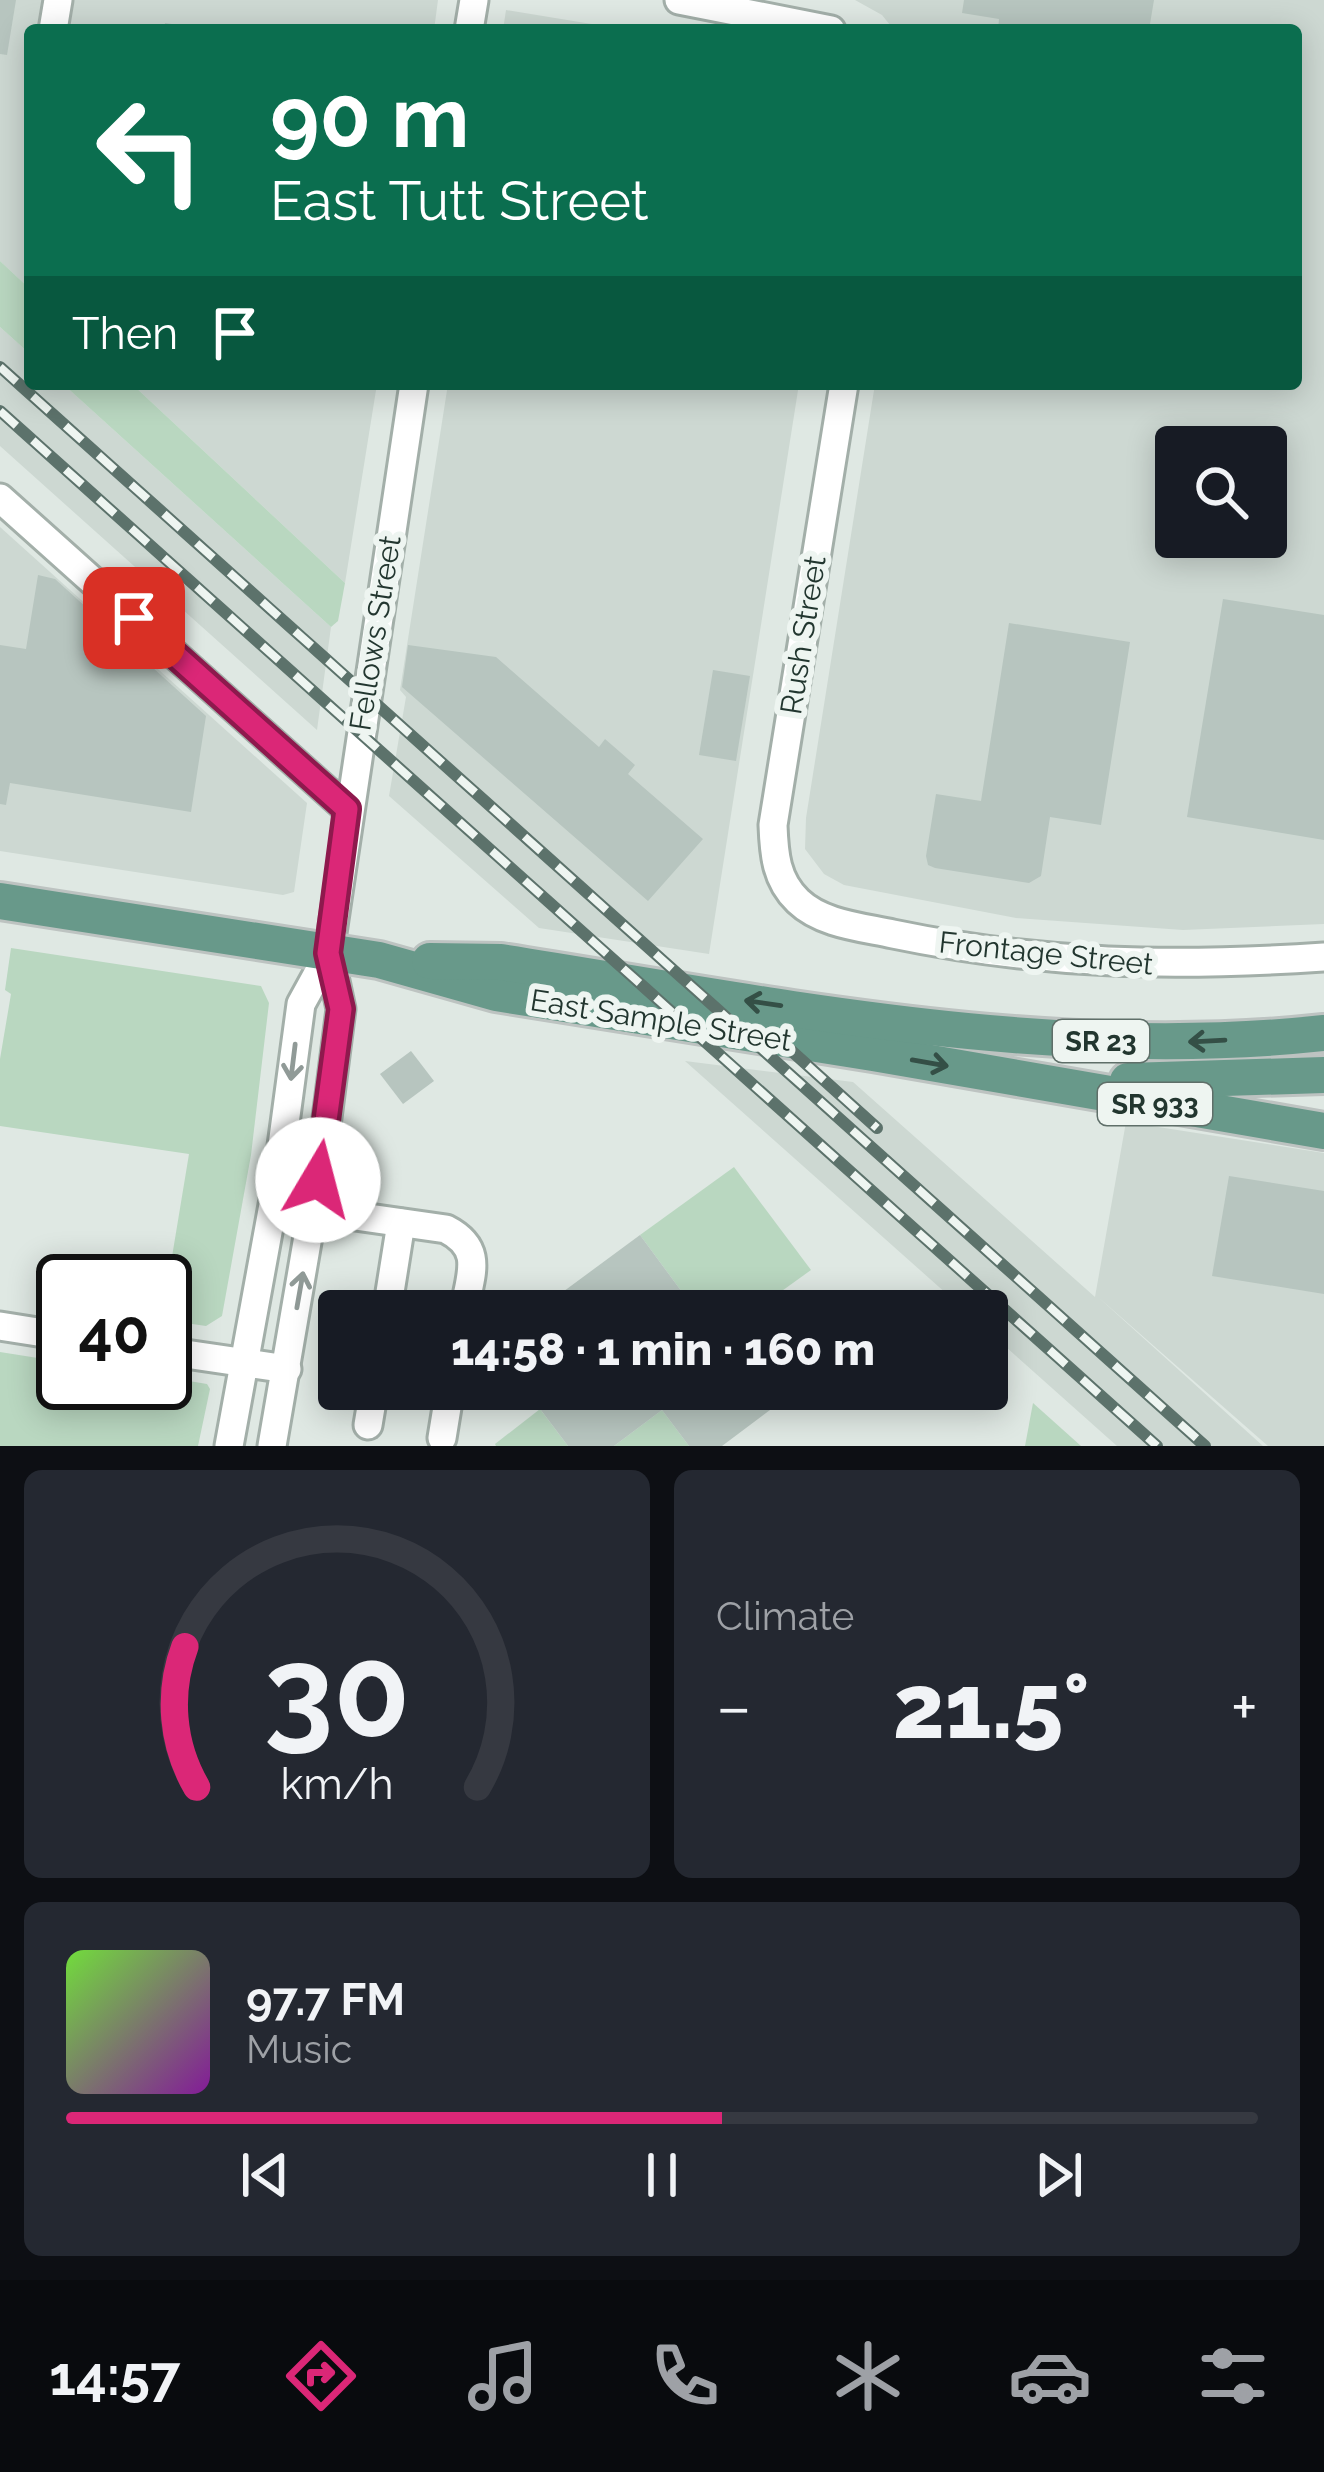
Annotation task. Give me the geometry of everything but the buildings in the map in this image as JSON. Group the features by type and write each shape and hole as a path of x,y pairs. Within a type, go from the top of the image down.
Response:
{"main road":[{"name":"East Sample Street","path":"0,901 379,960 496,994 1324,1131"},
{"name":"SR 23","path":"379,960 501,962 982,1034 1058,1040 1162,1043 1324,1033"},
{"name":"SR 23","path":"987,1073 1166,1082 1324,1075"}],"street":[{"path":"680,0 801,24"},
{"name":"Fellows Street","path":"229,1446 277,1183 301,1004 328,953 413,390"},
{"name":"Rush Street","path":"784,884 774,853 773,825 843,390"},
{"path":"0,498 347,809"},
{"name":"Frontage Street","path":"784,884 800,904 834,920 1013,955 1141,965 1324,957"},
{"name":"Fellows Street","path":"272,1446 314,1210 341,1009 328,953"},
{"path":"314,1210 446,1229 463,1238 473,1258 468,1290"},
{"path":"390,1290 401,1222"},
{"path":"0,1326 36,1332"},
{"path":"192,1355 286,1370"},
{"path":"368,1425 370,1410"},
{"path":"442,1438 447,1410"}],"shaded area":[{"path":"0,0 438,0 435,24 24,24 24,283 0,261"},
{"path":"855,0 1324,0 1324,924 1183,930 1016,918 844,885 824,874 805,849 806,818 874,390 1302,390 1302,24 889,24"},
{"path":"506,10 591,24 504,24"},
{"path":"0,327 24,349 24,390 70,390 331,627 317,730 0,446"},
{"path":"138,390 376,390 345,583"},
{"path":"447,390 798,390 709,954 539,928 389,796 406,697 400,690"},
{"path":"0,527 307,803 294,892 283,895 0,851"},
{"path":"685,1061 853,1082 1095,1297 1126,1122 1324,1153 1324,1446 1268,1446 1098,1297 1263,1446 1117,1446 1008,1349 1008,1290 942,1290"}],"green space":[{"path":"0,261 24,283 24,349 0,327"},
{"path":"70,390 138,390 345,583 338,621 331,627"},
{"path":"11,948 261,986 269,1003 251,1155 222,1316 206,1326 192,1324 192,1254 172,1254 189,1154 0,1126 0,1059 11,994 5,990"},
{"path":"734,1167 811,1270 783,1290 681,1290 640,1235"},
{"path":"0,1352 36,1358 36,1410 192,1410 192,1382 210,1389 198,1446 0,1446"},
{"path":"1033,1403 1081,1446 1025,1446"},
{"path":"541,1410 568,1446 496,1446"},
{"path":"662,1410 689,1446 614,1446"}],"railway":[{"path":"0,367 24,388"},
{"path":"26,390 1205,1446"},
{"path":"0,411 1157,1446"},
{"path":"775,1036 877,1128"}],"route":[{"path":"134,618 347,809 328,953 341,1009 318,1180"}]}
